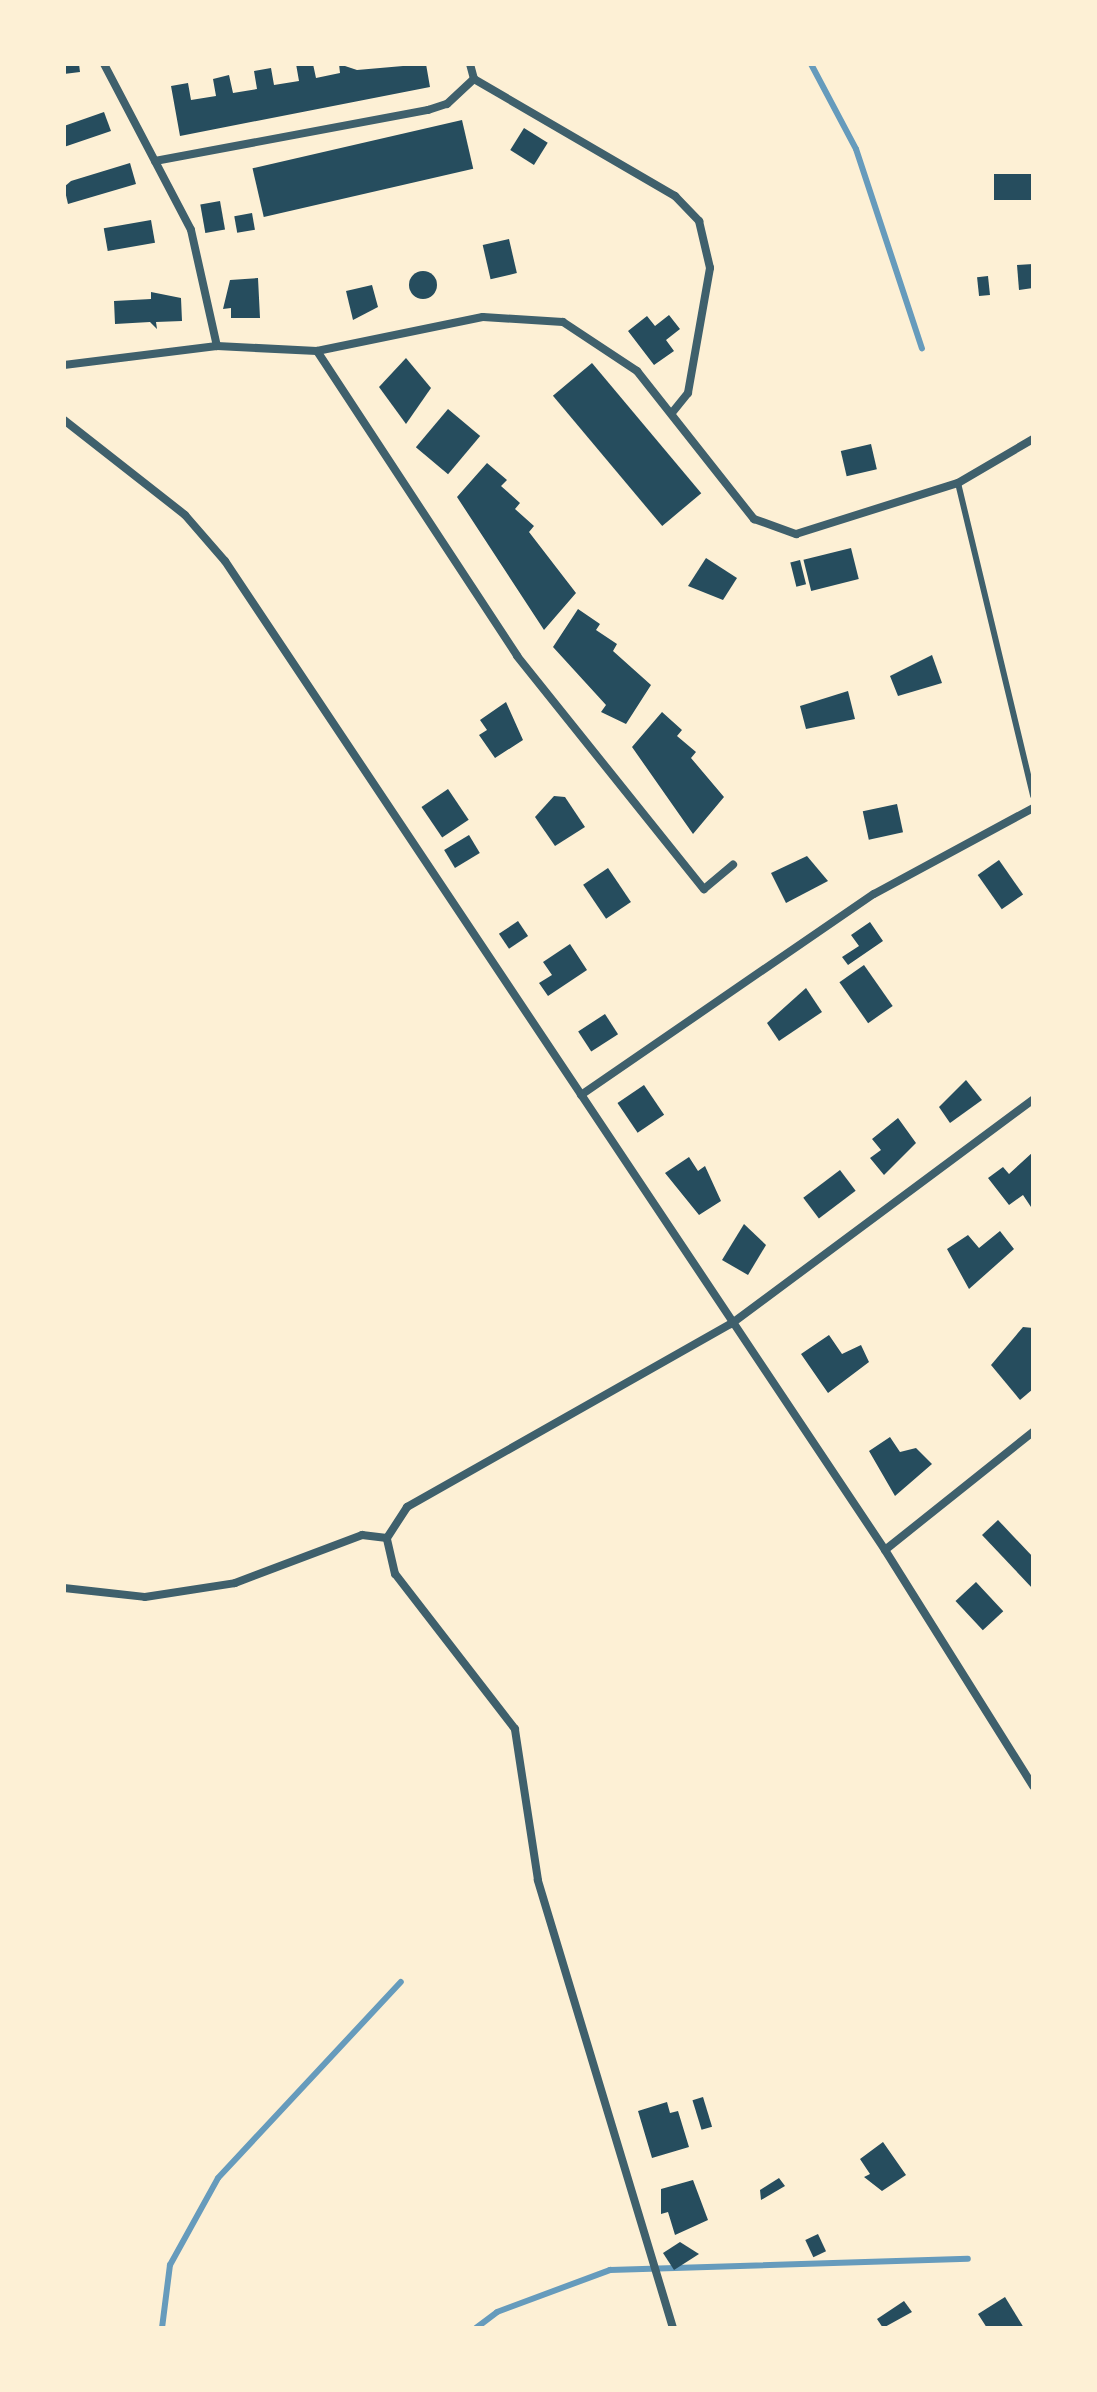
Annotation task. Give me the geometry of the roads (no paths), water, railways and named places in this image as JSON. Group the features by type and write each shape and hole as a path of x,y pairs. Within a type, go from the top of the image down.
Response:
{"street":[{"path":"104,64 191,230 217,346"},
{"path":"470,64 474,79 675,196 699,221 710,268 688,393 672,413"},
{"path":"155,161 428,110 447,104 474,79"},
{"path":"64,365 217,346 317,351 483,317 551,320 617,352 672,413 754,519 772,530 796,534 958,483 1033,439"},
{"path":"317,351 517,656 704,889 733,865"},
{"path":"64,420 185,515 225,561 731,1324 885,1550 1033,1786"},
{"path":"581,1095 874,894 1033,808"},
{"path":"673,2328 538,1880 515,1729 395,1574 387,1538 407,1507 731,1324 1033,1100"},
{"path":"885,1550 1033,1432"},
{"path":"64,1588 145,1597 235,1583 362,1535 387,1538"}],"lane":[{"path":"958,483 1033,796"}],"waterway":[{"path":"811,64 856,149 922,348"},
{"path":"162,2328 170,2265 218,2178 401,1982"},
{"path":"476,2328 497,2312 610,2270 968,2259"}]}
